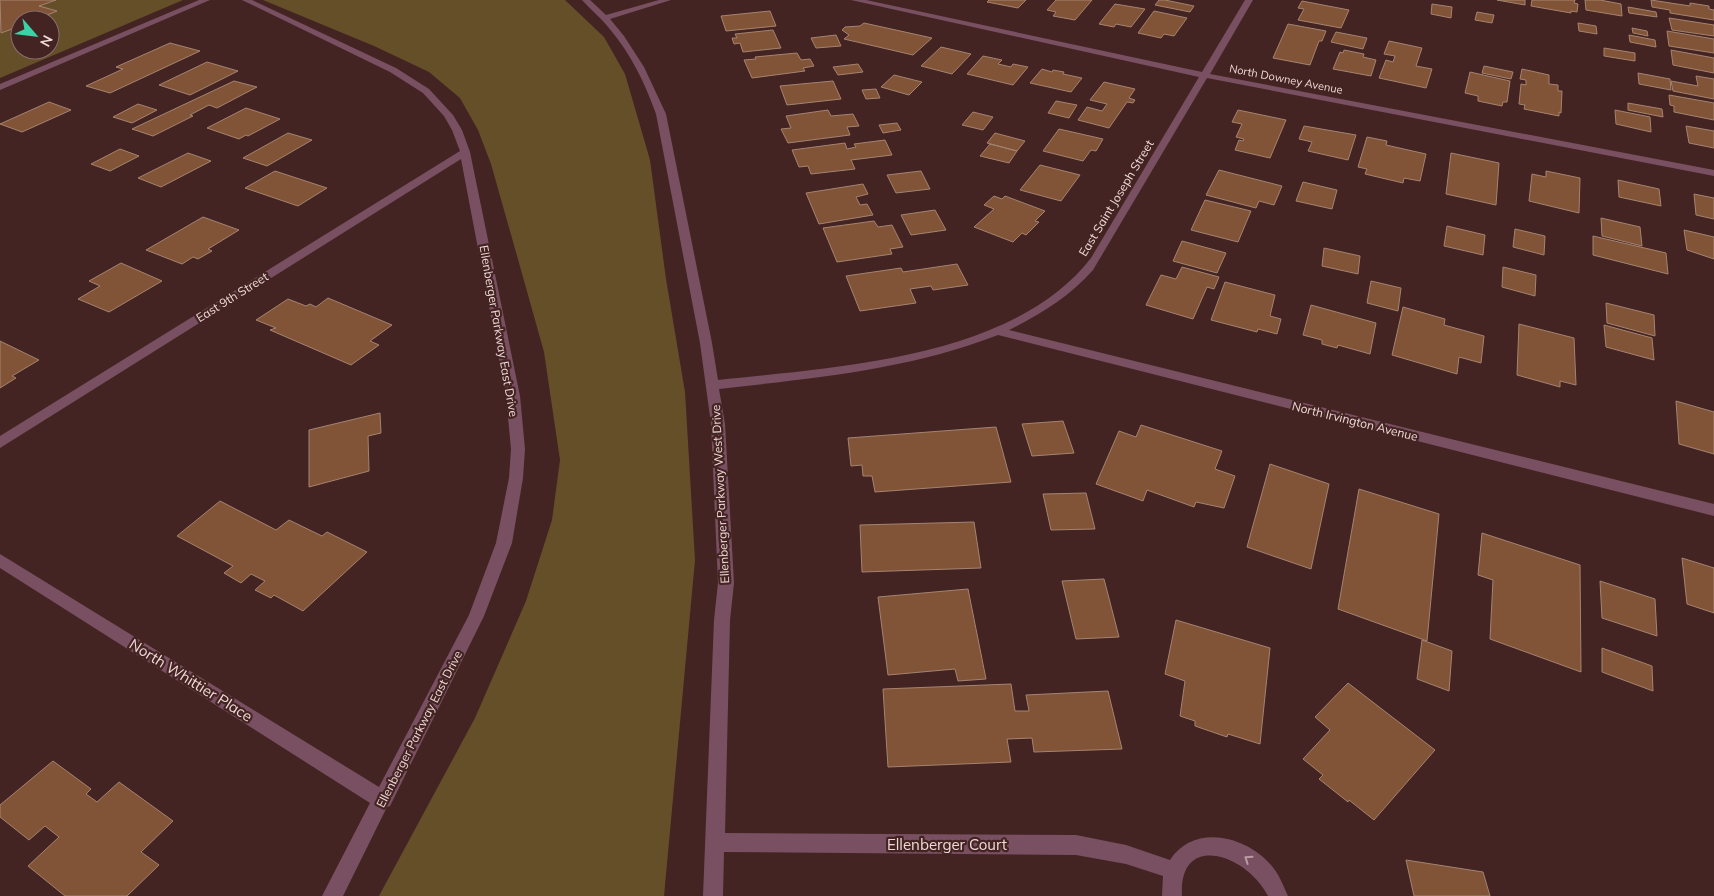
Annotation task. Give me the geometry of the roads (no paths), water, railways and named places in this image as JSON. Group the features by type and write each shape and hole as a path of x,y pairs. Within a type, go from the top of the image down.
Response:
{"street":[{"path":"0,86 206,0"},
{"name":"Ellenberger Parkway East Drive","path":"246,0 393,70 426,91 448,115 457,130 465,152 513,396 518,449 516,478 504,543 492,579 476,616 332,896"},
{"name":"Ellenberger Parkway West Drive","path":"586,0 606,18 640,64 661,114 706,343 718,424 726,574 713,896"},
{"path":"606,18 667,0"},
{"name":"North Downey Avenue","path":"856,0 1204,75 1714,172"},
{"name":"East Saint Joseph Street","path":"712,384 879,366 953,348 997,331 1046,305 1087,273 1248,0"},
{"name":"East 9th Street","path":"0,443 465,152"},
{"name":"North Irvington Avenue","path":"997,331 1714,510"},
{"name":"North Whittier Place","path":"0,560 383,800"},
{"name":"Ellenberger Court","path":"715,842 1076,845 1146,859 1174,871"},
{"path":"1172,896 1170,887 1174,871 1181,859 1192,851 1206,846 1221,846 1236,851 1251,860 1264,871 1278,896"}]}
